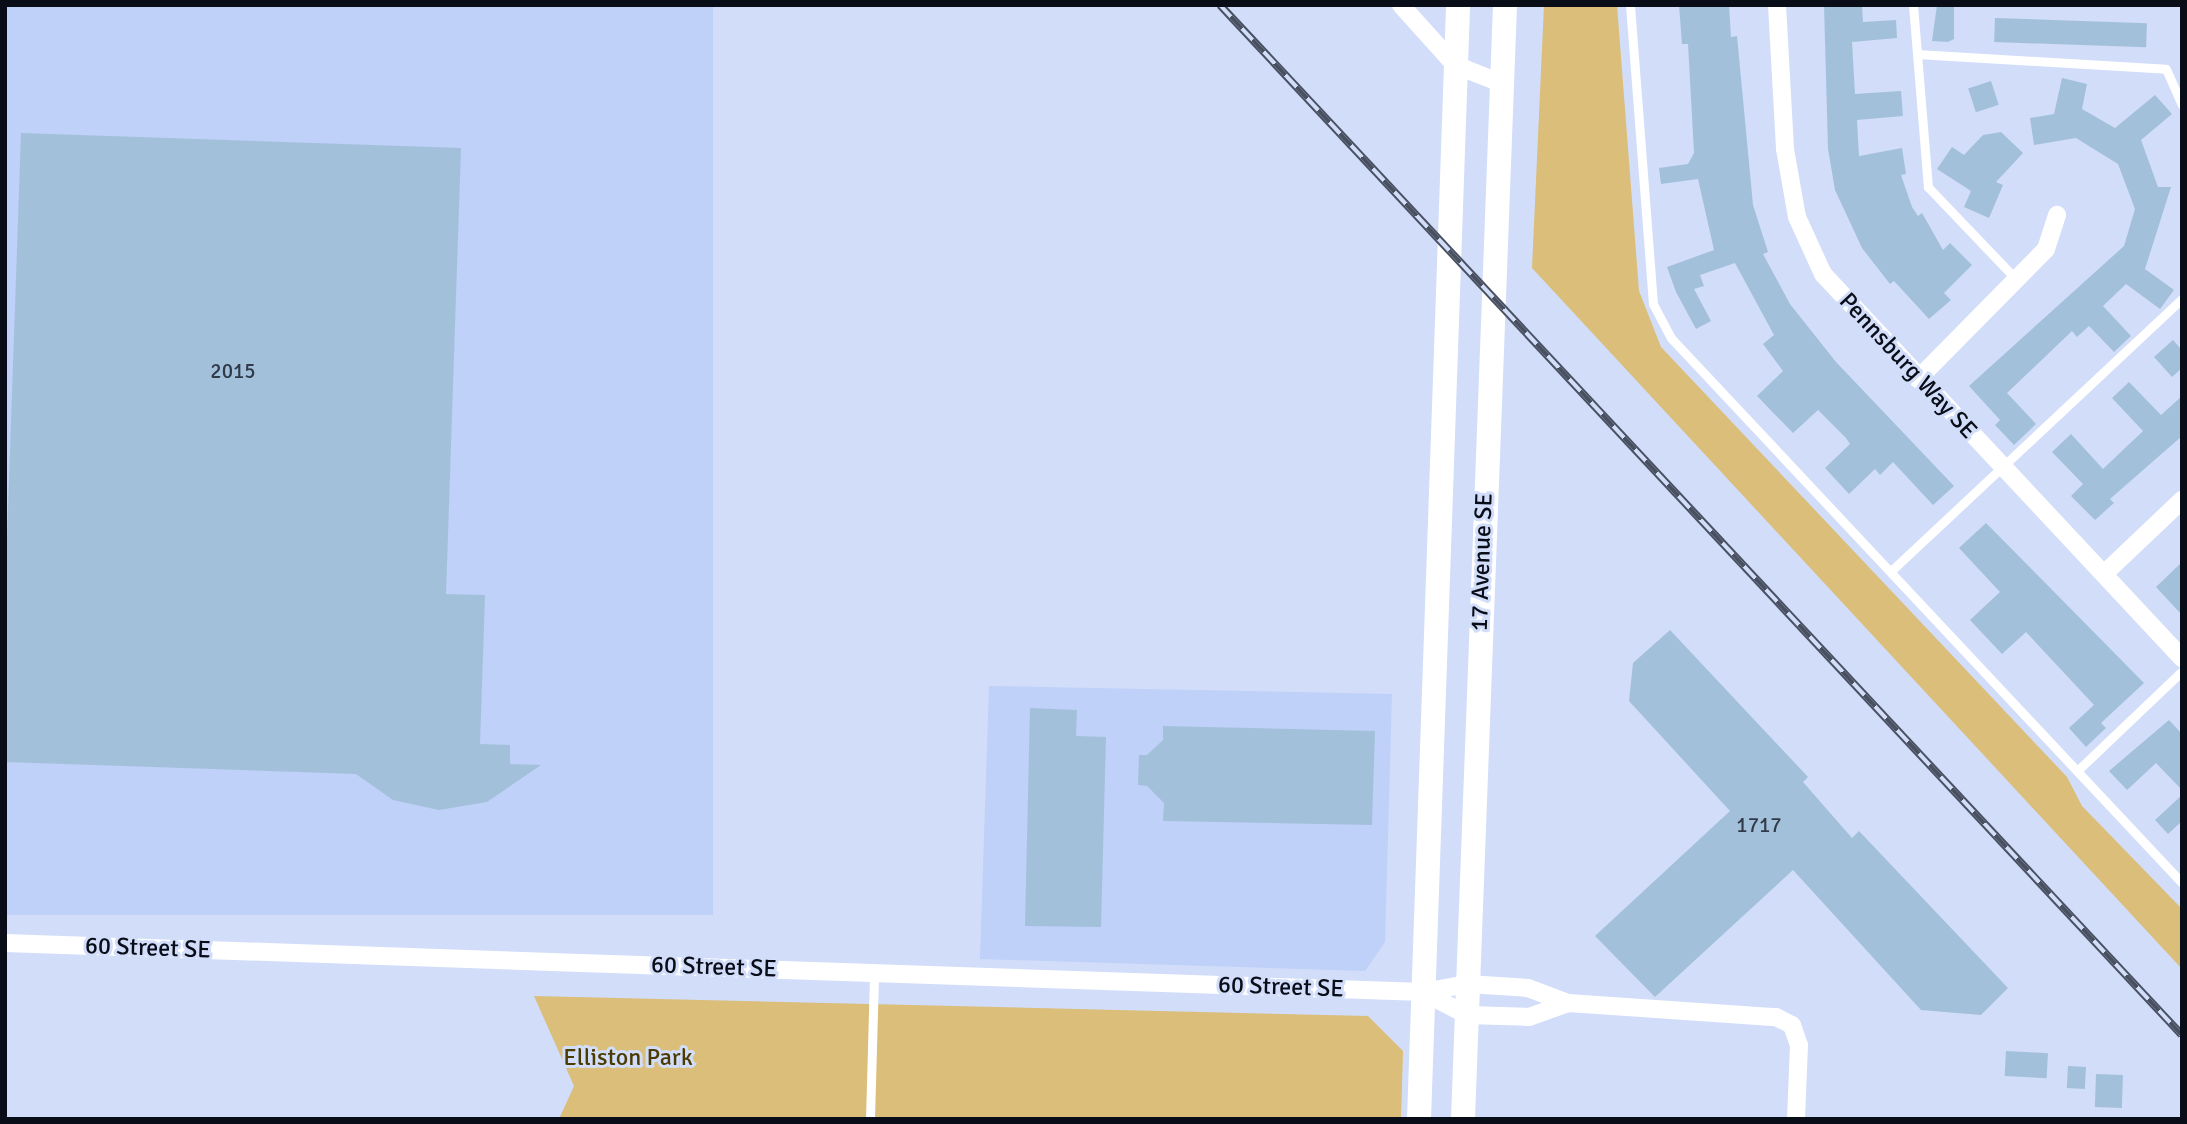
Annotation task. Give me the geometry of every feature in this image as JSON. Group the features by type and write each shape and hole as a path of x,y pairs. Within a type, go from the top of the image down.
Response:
{"main road":[{"name":"17 Avenue SE","path":"1419,1119 1452,254 1458,5"},
{"name":"17 Avenue SE","path":"1463,1119 1505,5"}],"street":[{"path":"1401,5 1455,65 1501,83"},
{"name":"Pennsburg Way SE","path":"1777,5 1785,149 1797,217 1823,274 1918,379 2105,573 2182,658"},
{"path":"1918,379 2046,249 2057,215"},
{"path":"2105,573 2182,500"},
{"name":"60 Street SE","path":"5,943 1423,992 1468,984 1528,988 1568,1003 1776,1017 1792,1025 1799,1045 1796,1119"},
{"name":"60 Street SE","path":"1423,992 1467,1016 1529,1017 1568,1003"}],"lane":[{"path":"1630,5 1653,304 1671,338 2182,883"},
{"path":"1913,5 1928,187 2015,278"},
{"path":"1917,54 2166,69 2182,105"},
{"path":"1891,571 2182,299"},
{"path":"2077,771 2182,671"},
{"path":"870,1119 874,973"}],"shaded area":[{"path":"5,5 713,5 713,915 5,915"},
{"path":"989,686 1392,694 1385,942 1365,971 980,959"}],"green space":[{"path":"1544,5 1617,5 1639,291 1661,347 2067,777 2082,806 2182,909 2182,969 1532,268"},
{"name":"Elliston Park","path":"534,996 1368,1016 1403,1051 1401,1119 559,1119 574,1086"}],"building":[{"path":"1679,5 1729,5 1731,37 1737,36 1753,205 1768,252 1763,254 1790,304 1836,362 1954,486 1933,505 1893,462 1880,475 1875,469 1849,494 1825,468 1850,444 1846,438 1818,410 1793,433 1757,396 1783,371 1763,344 1774,335 1735,263 1700,275 1704,286 1694,289 1711,321 1696,329 1676,292 1667,267 1714,250 1698,179 1661,184 1659,168 1688,164 1694,153 1688,44 1682,44"},
{"path":"1824,5 1862,5 1863,22 1896,20 1897,38 1852,42 1855,94 1901,91 1903,116 1857,120 1859,156 1902,148 1906,174 1901,175 1912,207 1918,216 1922,213 1943,250 1950,243 1972,265 1944,293 1951,300 1929,319 1894,281 1890,284 1862,248 1835,190 1828,149"},
{"path":"1937,5 1954,5 1954,39 1948,42 1932,41"},
{"path":"1995,18 2147,23 2146,47 1994,42"},
{"path":"2062,78 2087,84 2082,109 2115,128 2155,95 2172,114 2141,140 2158,187 2171,187 2145,269 2174,290 2160,309 2126,284 2103,306 2131,336 2114,352 2089,326 2077,337 2072,331 2007,393 2036,424 2014,445 1995,425 2000,420 1969,386 2124,246 2135,209 2118,164 2076,138 2034,145 2030,118 2054,114"},
{"path":"1991,81 1999,105 1976,112 1968,88"},
{"path":"2001,132 2023,153 1996,182 2003,185 1989,218 1964,207 1971,191 1937,169 1952,147 1964,155 1983,135"},
{"path":"21,133 461,148 446,594 485,595 480,744 510,745 510,764 541,765 487,802 439,810 393,800 356,774 5,762 5,596"},
{"path":"2173,340 2182,350 2182,368 2172,377 2154,357"},
{"path":"2129,382 2161,415 2182,396 2182,436 2110,499 2114,503 2095,520 2071,496 2083,484 2052,452 2071,434 2103,469 2143,431 2112,398"},
{"path":"1986,523 2144,683 2101,723 2106,728 2086,747 2069,728 2094,705 2026,632 2002,654 1970,620 2000,592 1959,548"},
{"path":"2182,562 2182,615 2156,587"},
{"path":"1670,630 1808,777 1803,782 1852,838 1859,831 2008,988 1981,1015 1921,1010 1793,870 1655,997 1595,936 1730,811 1629,701 1633,663"},
{"path":"1030,708 1077,710 1076,736 1106,737 1101,927 1025,926"},
{"path":"2169,720 2182,734 2182,790 2156,763 2127,790 2109,771"},
{"path":"1163,726 1375,731 1372,825 1163,821 1164,803 1147,786 1138,785 1139,755 1147,755 1163,740"},
{"path":"2182,795 2182,821 2168,834 2155,820"},
{"path":"2006,1051 2048,1053 2047,1078 2005,1076"},
{"path":"2068,1066 2086,1067 2085,1089 2067,1088"},
{"path":"2096,1074 2123,1075 2122,1108 2095,1107"}],"railway":[{"path":"1220,5 2182,1035"}]}
